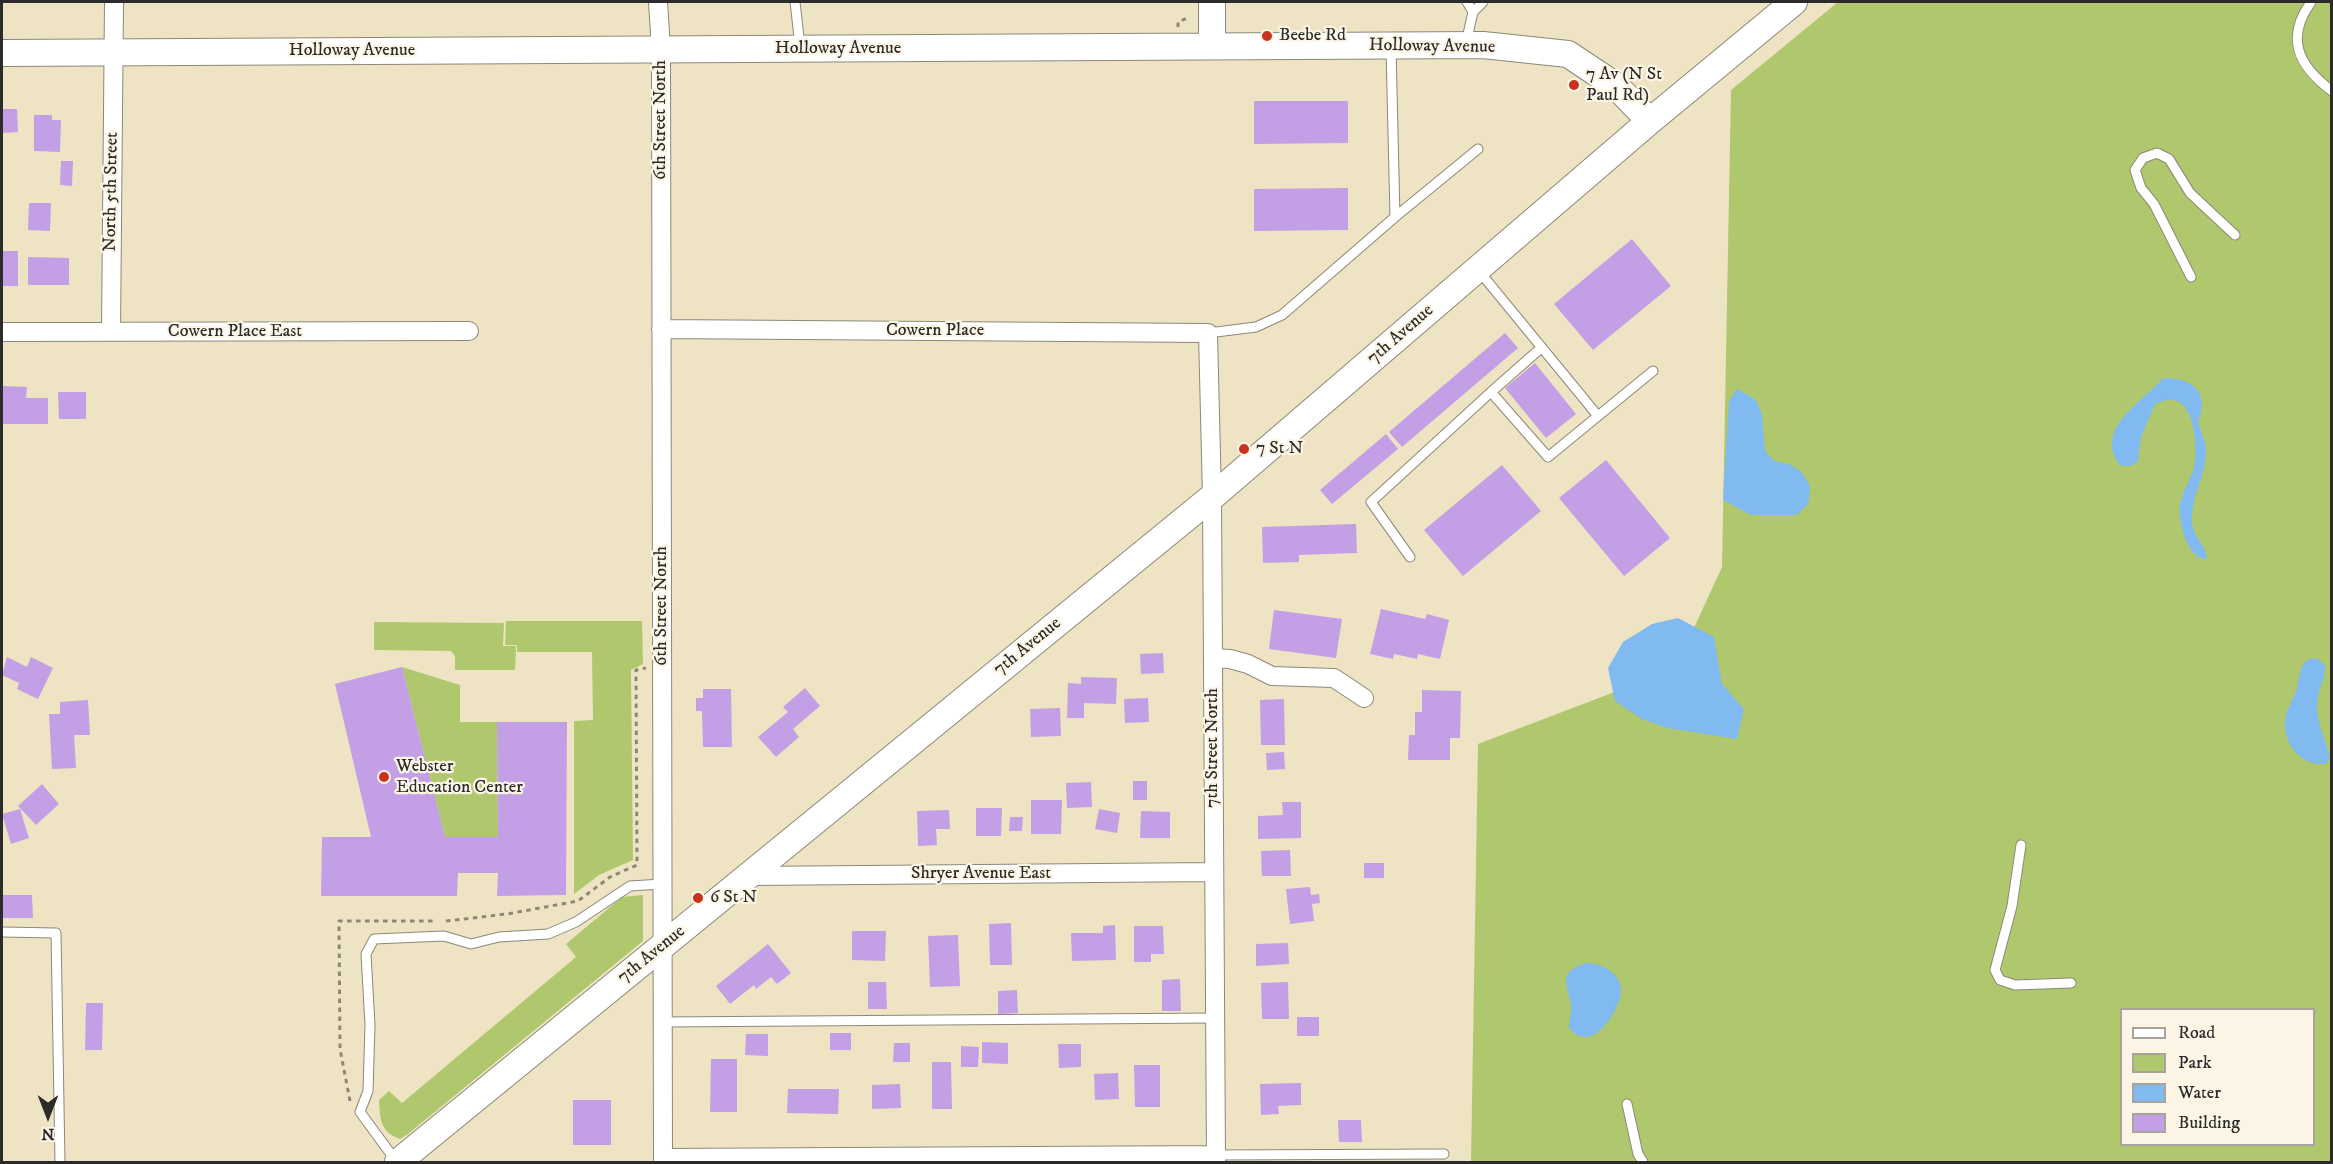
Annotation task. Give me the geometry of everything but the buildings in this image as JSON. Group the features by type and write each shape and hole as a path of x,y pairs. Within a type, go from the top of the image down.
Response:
{"street":[{"name":"North 5th Street","path":"111,332 114,2"},
{"name":"6th Street North","path":"658,2 661,50 663,1160"},
{"path":"1212,2 1212,46"},
{"name":"7th Avenue","path":"397,1162 1212,497 1650,121 1794,2"},
{"name":"Holloway Avenue","path":"2,53 1466,45 1568,54 1616,86 1650,121"},
{"name":"Cowern Place","path":"661,329 1208,333"},
{"name":"Cowern Place East","path":"2,332 470,331"},
{"name":"7th Street North","path":"1208,333 1212,497 1216,1159"},
{"path":"1213,658 1230,658 1272,676 1334,678 1364,698"},
{"name":"Shryer Avenue East","path":"749,876 1214,872"},
{"path":"663,1160 1216,1159"}],"lane":[{"path":"795,2 801,49"},
{"path":"1467,2 1473,12"},
{"path":"1466,45 1473,12 1483,2"},
{"path":"2312,2 2301,16 2297,44 2303,62 2316,79 2331,91"},
{"path":"1391,46 1395,217"},
{"path":"1208,333 1256,327 1282,315 1478,148"},
{"path":"2191,277 2154,204 2141,188 2135,170 2143,158 2157,153 2169,159 2190,193 2235,235"},
{"path":"1477,269 1598,416"},
{"path":"1410,557 1371,502 1541,348"},
{"path":"1491,392 1548,457 1653,371"},
{"path":"2021,845 2013,906 1995,970 2001,980 2015,985 2071,983"},
{"path":"397,1162 360,1112 368,1091 370,1025 366,954 374,939 444,936 471,944 498,937 548,934 576,922 630,886 662,884"},
{"path":"2,932 56,933 60,1162"},
{"path":"663,1022 1215,1018"},
{"path":"1627,1104 1638,1154 1643,1162"},
{"path":"1216,1159 1444,1154"}],"path":[{"path":"445,921 507,914 578,901 610,877 637,865 636,670 662,663"},
{"path":"350,1103 340,1049 339,921 433,921"}],"green space":[{"path":"1838,2 2331,2 2331,1162 1471,1162 1478,744 1675,669 1722,567 1731,90"},
{"path":"506,621 642,621 643,664 631,670 633,860 599,875 574,894 574,721 593,720 592,652 517,652 517,645 505,645"},
{"path":"374,622 504,623 503,646 516,646 515,670 455,670 455,656 451,651 374,650"},
{"path":"402,667 460,685 460,722 497,722 498,837 445,837"},
{"path":"643,895 643,941 408,1134 400,1139 388,1133 382,1124 379,1100 389,1091 402,1103 576,957 566,944 622,897"}],"water":[{"path":"2163,378 2190,384 2200,395 2202,402 2198,422 2205,442 2206,458 2192,512 2192,521 2207,559 2200,558 2189,546 2180,518 2180,503 2194,468 2196,452 2194,431 2188,412 2183,405 2171,400 2155,404 2141,437 2138,461 2131,466 2121,466 2113,453 2112,440 2123,418"},
{"path":"1737,389 1756,400 1762,415 1765,451 1774,461 1791,465 1801,472 1810,485 1809,503 1797,515 1751,515 1723,500 1729,401"},
{"path":"1678,618 1714,637 1722,684 1744,709 1737,739 1667,728 1642,719 1615,701 1608,668 1623,642 1652,624"},
{"path":"2316,658 2325,665 2317,706 2330,759 2325,764 2309,762 2302,758 2291,746 2285,730 2286,714 2296,691 2302,666 2307,661"},
{"path":"1586,963 1605,967 1615,975 1621,986 1621,993 1609,1021 1598,1033 1585,1037 1574,1033 1569,1028 1571,1007 1566,979 1571,971"}],"place":[{"name":"Beebe Rd","path":"1267,36"},
{"name":"7 Av (N St Paul Rd)","path":"1574,85"},
{"name":"7 St N","path":"1244,449"},
{"name":"Webster Education Center","path":"384,777"},
{"name":"6 St N","path":"698,898"}]}
